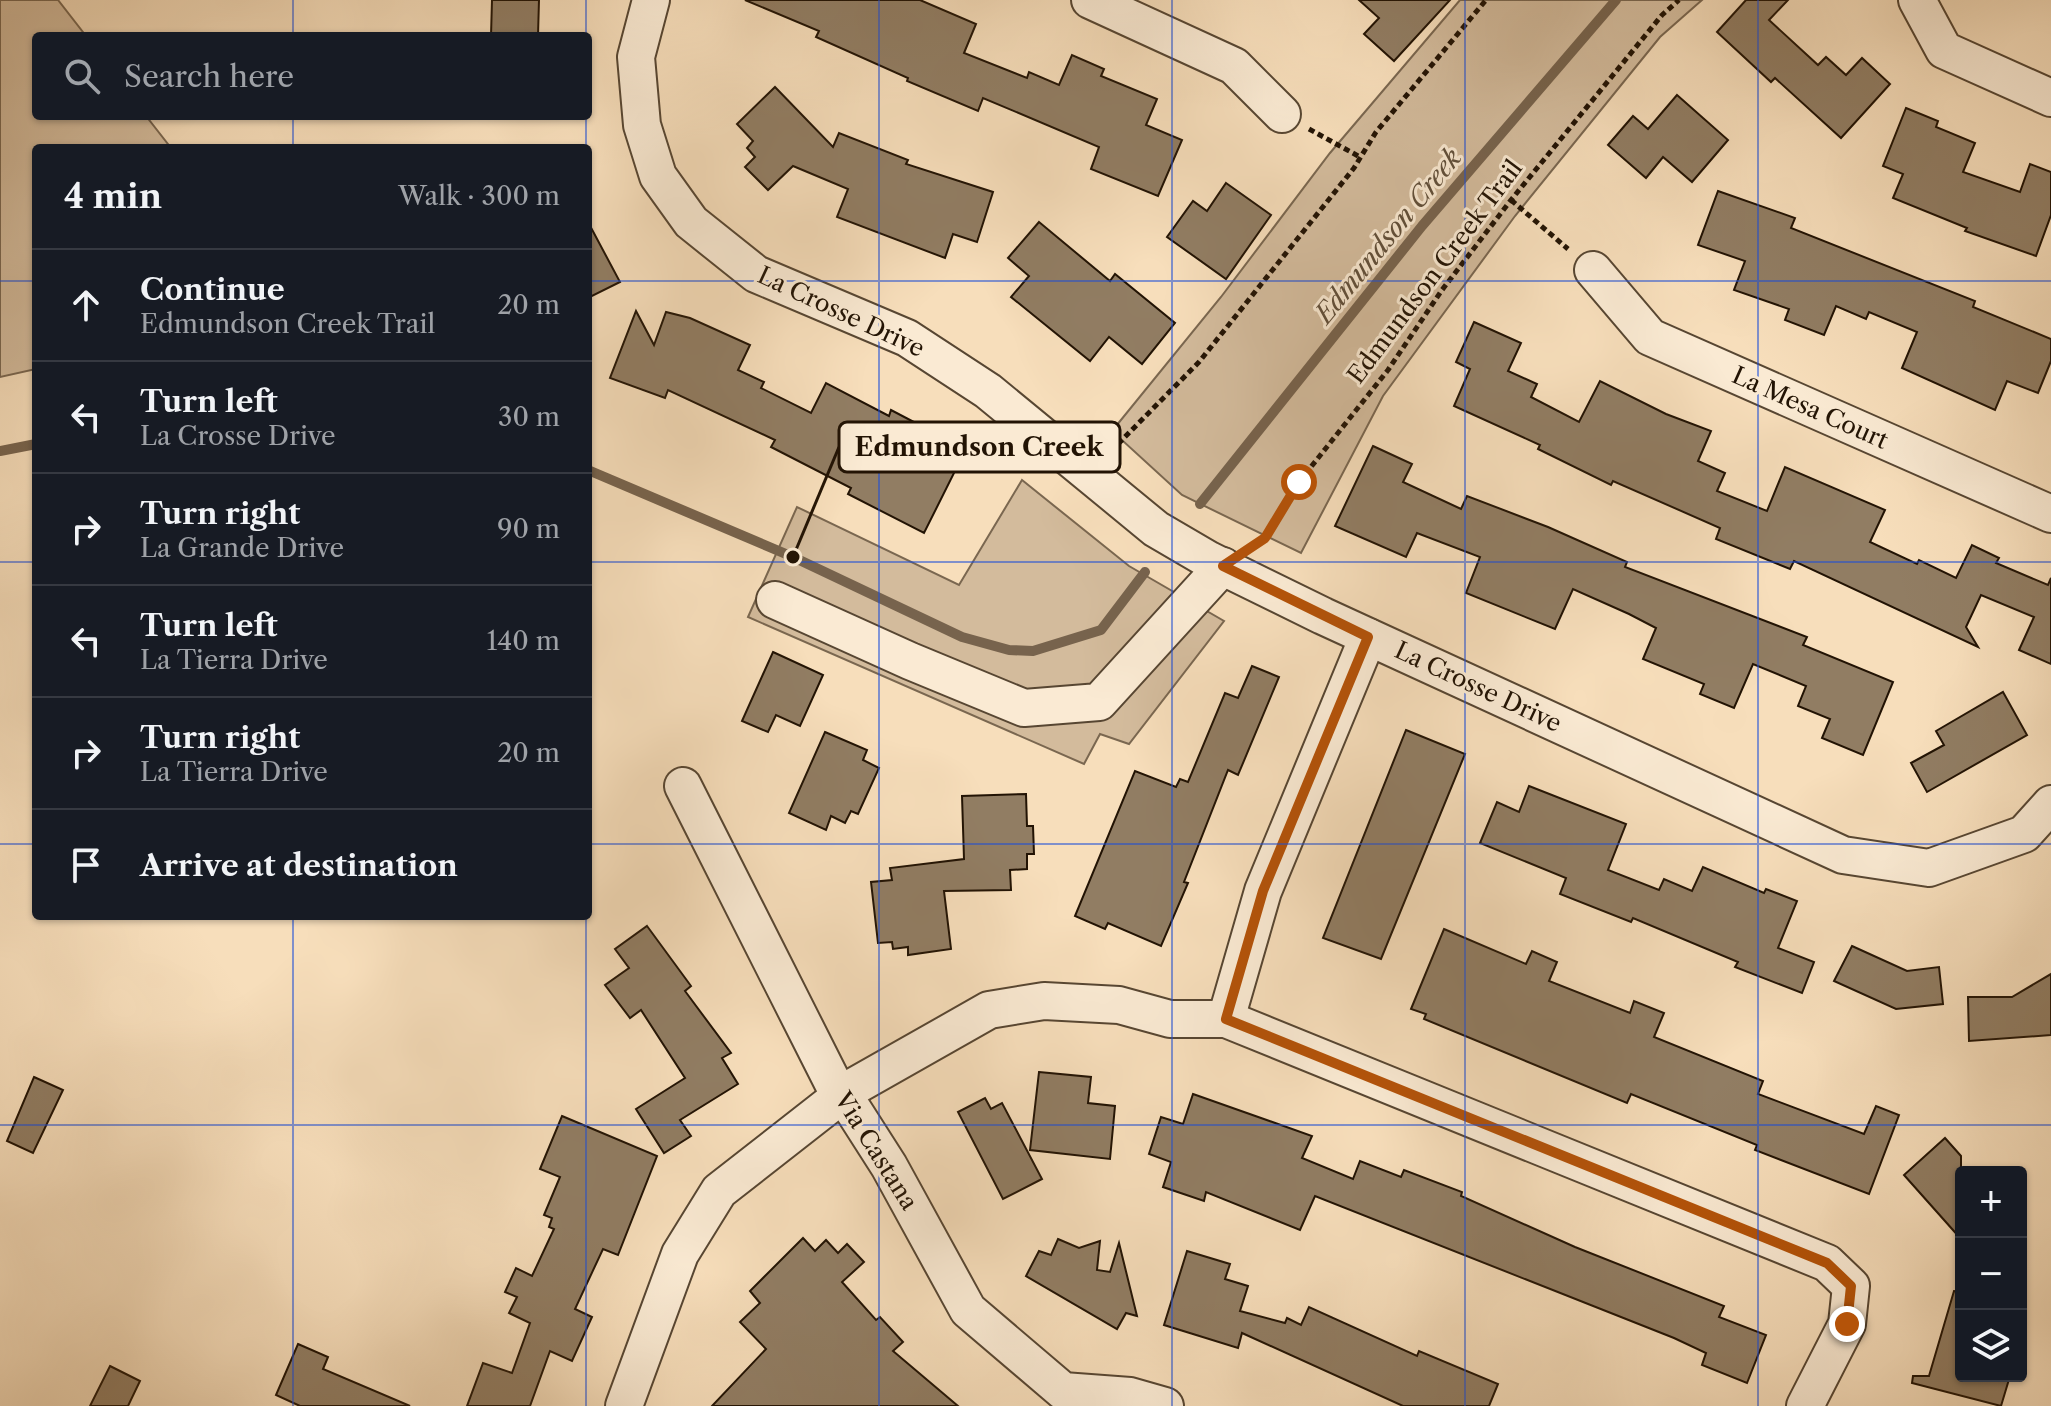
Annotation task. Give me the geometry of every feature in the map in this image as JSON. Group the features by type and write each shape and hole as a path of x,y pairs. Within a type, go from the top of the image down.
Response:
{"street":[{"name":"La Crosse Drive","path":"651,0 636,57 642,125 658,176 691,222 756,274 907,338 988,391 1156,529 1223,566 1368,637 1843,855 1929,868 2024,834 2051,804"},
{"path":"1090,0 1234,66 1282,114"},
{"path":"1917,0 1944,50 2051,98"},
{"name":"La Mesa Court","path":"1593,270 1650,337 2051,514"},
{"path":"775,600 1024,708 1099,702 1223,566"},
{"path":"1226,1019 1263,891 1368,637"},
{"name":"Via Castana","path":"683,786 841,1094 889,1166 968,1310 1062,1399 1130,1396 1165,1406"},
{"path":"624,1406 680,1254 719,1191 841,1094 989,1010 1044,1001 1119,1005 1170,1019 1226,1019 1827,1263 1851,1286 1847,1324 1805,1406"}],"path":[{"path":"1087,474 1199,362 1360,157 1376,132 1486,0"},
{"name":"Edmundson Creek Trail","path":"1223,566 1265,538 1299,482 1388,370 1442,290 1511,200 1642,38 1679,0"},
{"path":"1282,114 1360,157"},
{"path":"1511,200 1593,270"}],"shaded area":[{"path":"0,0 58,0 83,32 32,32 32,120 149,120 168,144 32,144 32,370 0,377"},
{"path":"1460,0 1702,0 1660,37 1515,216 1383,396 1301,553 1182,495 1112,431 1221,297 1330,153"},
{"path":"1022,480 1129,566 1224,621 1129,744 1100,734 1084,764 748,617 797,507 959,585"}],"building":[{"path":"492,0 539,0 538,32 491,32"},
{"path":"745,0 920,0 976,24 964,53 1027,78 1029,72 1059,85 1072,55 1104,69 1101,76 1157,99 1146,125 1182,140 1158,196 1091,169 1099,147 983,98 978,111 816,37 819,31"},
{"path":"1359,0 1450,0 1394,61 1364,34 1379,18"},
{"path":"1746,0 1788,0 1769,20 1818,65 1826,57 1846,75 1862,58 1890,84 1841,138 1775,78 1771,82 1717,32"},
{"path":"775,87 833,147 839,133 908,160 906,164 993,192 977,242 953,234 945,258 837,217 848,189 793,166 768,190 745,167 755,157 747,148 753,141 737,124"},
{"path":"1677,95 1728,140 1692,182 1663,157 1646,178 1608,145 1633,116 1648,129"},
{"path":"1906,108 1938,121 1936,127 1975,143 1963,172 2020,192 2030,164 2051,172 2051,215 2036,256 1965,231 1967,228 1893,198 1903,174 1883,166"},
{"path":"1226,183 1271,215 1226,279 1167,237 1193,201 1207,211"},
{"path":"1718,191 1795,218 1791,228 1975,301 1973,307 2051,339 2051,361 2038,393 2007,381 1995,410 1902,368 1917,332 1869,312 1866,319 1836,306 1824,335 1785,320 1789,309 1734,290 1745,261 1698,245"},
{"path":"1039,222 1110,281 1115,274 1175,323 1142,364 1109,337 1090,361 1011,297 1029,276 1008,258"},
{"path":"592,230 620,282 592,296"},
{"path":"636,311 654,345 666,312 690,318 750,345 738,370 764,382 761,388 811,413 826,383 889,416 891,410 933,432 922,454 955,471 924,533 848,494 851,488 771,447 775,440 668,390 665,398 610,378"},
{"path":"1474,322 1521,343 1508,371 1537,384 1531,397 1579,422 1600,381 1666,414 1711,431 1698,461 1725,473 1717,491 1767,511 1785,467 1885,510 1870,542 1917,564 1919,560 1956,578 1972,545 1999,558 1996,563 2048,585 2051,578 2051,664 2019,650 2034,617 1981,595 1966,627 1978,647 1794,561 1790,569 1716,539 1720,528 1613,481 1611,485 1538,449 1540,445 1454,406 1470,369 1456,362"},
{"path":"1373,446 1412,464 1403,482 1461,509 1467,496 1548,527 1627,562 1625,567 1807,637 1803,645 1893,682 1863,755 1822,738 1830,719 1798,706 1806,686 1753,664 1734,708 1700,694 1704,684 1643,659 1656,628 1629,614 1573,589 1555,629 1466,593 1480,557 1417,533 1406,557 1335,526"},
{"path":"773,652 823,675 800,726 776,715 768,732 742,721"},
{"path":"1252,666 1279,677 1238,775 1228,770 1184,882 1188,883 1161,946 1108,923 1105,929 1075,916 1135,771 1176,787 1180,779 1188,782 1225,693 1238,698"},
{"path":"2003,692 2027,735 1927,792 1911,763 1944,745 1936,731"},
{"path":"1406,730 1465,754 1381,959 1323,938"},
{"path":"825,732 867,750 863,760 879,768 858,814 851,811 845,823 831,816 826,830 789,813"},
{"path":"1529,786 1626,824 1608,870 1659,890 1664,879 1692,891 1703,867 1764,893 1766,889 1797,901 1778,948 1814,962 1802,993 1735,967 1738,962 1633,918 1631,922 1560,894 1566,878 1480,843 1497,802 1519,812"},
{"path":"1026,794 1027,826 1033,826 1034,854 1027,854 1027,869 1010,870 1011,890 944,891 951,949 908,955 908,947 893,949 892,942 878,943 871,882 892,880 890,868 964,859 962,796"},
{"path":"647,926 691,986 685,991 731,1053 722,1058 738,1084 680,1120 691,1136 664,1153 636,1109 685,1078 641,1010 630,1018 605,985 629,968 615,949"},
{"path":"1444,929 1526,964 1532,951 1557,962 1549,981 1630,1013 1634,1001 1664,1013 1654,1037 1763,1081 1758,1094 1864,1134 1876,1106 1899,1115 1869,1194 1755,1150 1757,1145 1631,1094 1627,1103 1424,1019 1426,1014 1411,1009"},
{"path":"1852,946 1907,971 1939,967 1943,1004 1896,1009 1834,981"},
{"path":"2051,974 2051,1035 1969,1041 1968,997 2012,997"},
{"path":"1039,1072 1091,1077 1088,1103 1115,1106 1110,1159 1030,1150"},
{"path":"34,1077 63,1090 33,1153 7,1141"},
{"path":"1193,1094 1312,1136 1302,1158 1353,1179 1360,1161 1401,1177 1404,1170 1462,1192 1461,1196 1575,1247 1724,1306 1719,1317 1766,1335 1747,1383 1702,1365 1706,1353 1674,1338 1315,1196 1300,1230 1206,1192 1204,1201 1163,1187 1171,1162 1149,1154 1161,1117 1183,1124"},
{"path":"985,1098 991,1109 1002,1103 1042,1179 1003,1199 958,1112"},
{"path":"562,1116 657,1156 618,1255 603,1249 575,1309 592,1317 572,1361 550,1351 530,1406 467,1406 483,1363 512,1373 530,1323 509,1313 517,1297 505,1292 516,1268 532,1276 554,1229 549,1227 552,1218 544,1215 560,1177 540,1169"},
{"path":"1945,1138 1961,1156 1961,1166 1955,1166 1955,1232 1904,1175"},
{"path":"803,1238 815,1251 826,1240 838,1253 847,1244 864,1262 842,1282 876,1320 880,1317 903,1342 893,1351 958,1406 712,1406 766,1349 740,1322 760,1303 750,1291"},
{"path":"1058,1239 1079,1248 1100,1241 1097,1270 1110,1272 1119,1243 1137,1316 1126,1313 1117,1329 1026,1276 1039,1251 1051,1255"},
{"path":"1187,1251 1230,1264 1225,1279 1248,1286 1240,1311 1285,1323 1287,1318 1301,1325 1309,1307 1417,1356 1419,1351 1498,1384 1489,1406 1403,1406 1242,1333 1238,1348 1164,1325"},
{"path":"1955,1291 1955,1382 2008,1382 2001,1406 1912,1383 1913,1376 1929,1376"},
{"path":"298,1344 328,1357 323,1369 410,1406 300,1406 276,1395"},
{"path":"110,1366 140,1381 128,1406 90,1406"}],"waterway":[{"name":"Edmundson Creek","path":"1200,504 1422,226 1616,0"},
{"name":"Edmundson Creek","path":"0,451 32,445"},
{"name":"Edmundson Creek","path":"592,472 793,557 962,637 1009,650 1033,651 1101,630 1145,572"}],"place":[{"name":"Edmundson Creek","path":"793,557"}],"route":[{"path":"1299,482 1265,538 1223,566 1368,637 1263,891 1226,1019 1336,1060 1542,1150 1827,1263 1851,1286 1847,1324"}]}
